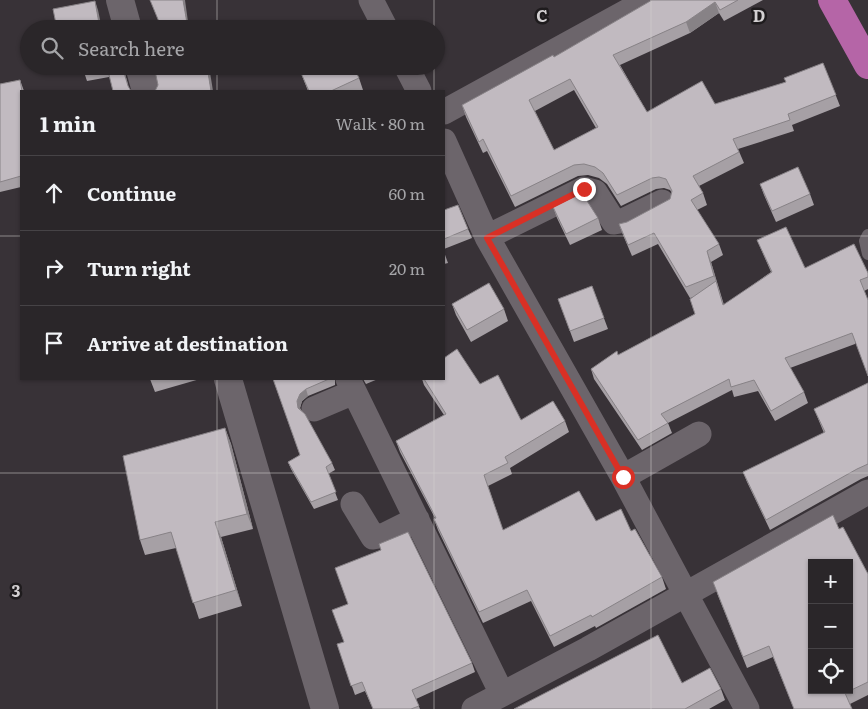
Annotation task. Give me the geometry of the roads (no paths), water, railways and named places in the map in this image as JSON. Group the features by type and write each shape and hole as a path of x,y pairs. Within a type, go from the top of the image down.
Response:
{"highway":[{"path":"832,0 868,65"}],"street":[{"path":"120,0 126,20"},
{"path":"371,0 381,20"},
{"path":"445,111 648,0"},
{"path":"142,75 146,90"},
{"path":"411,75 418,90"},
{"path":"445,143 487,238 623,477 747,709"},
{"path":"487,238 584,189 595,192 614,222 625,220 662,202"},
{"path":"228,380 325,709"},
{"path":"314,409 351,385 502,694"},
{"path":"623,477 699,434"},
{"path":"474,709 588,649 868,492"},
{"path":"354,504 373,537 385,535 416,519"}],"lane":[{"path":"868,236 866,241 868,254"}]}
